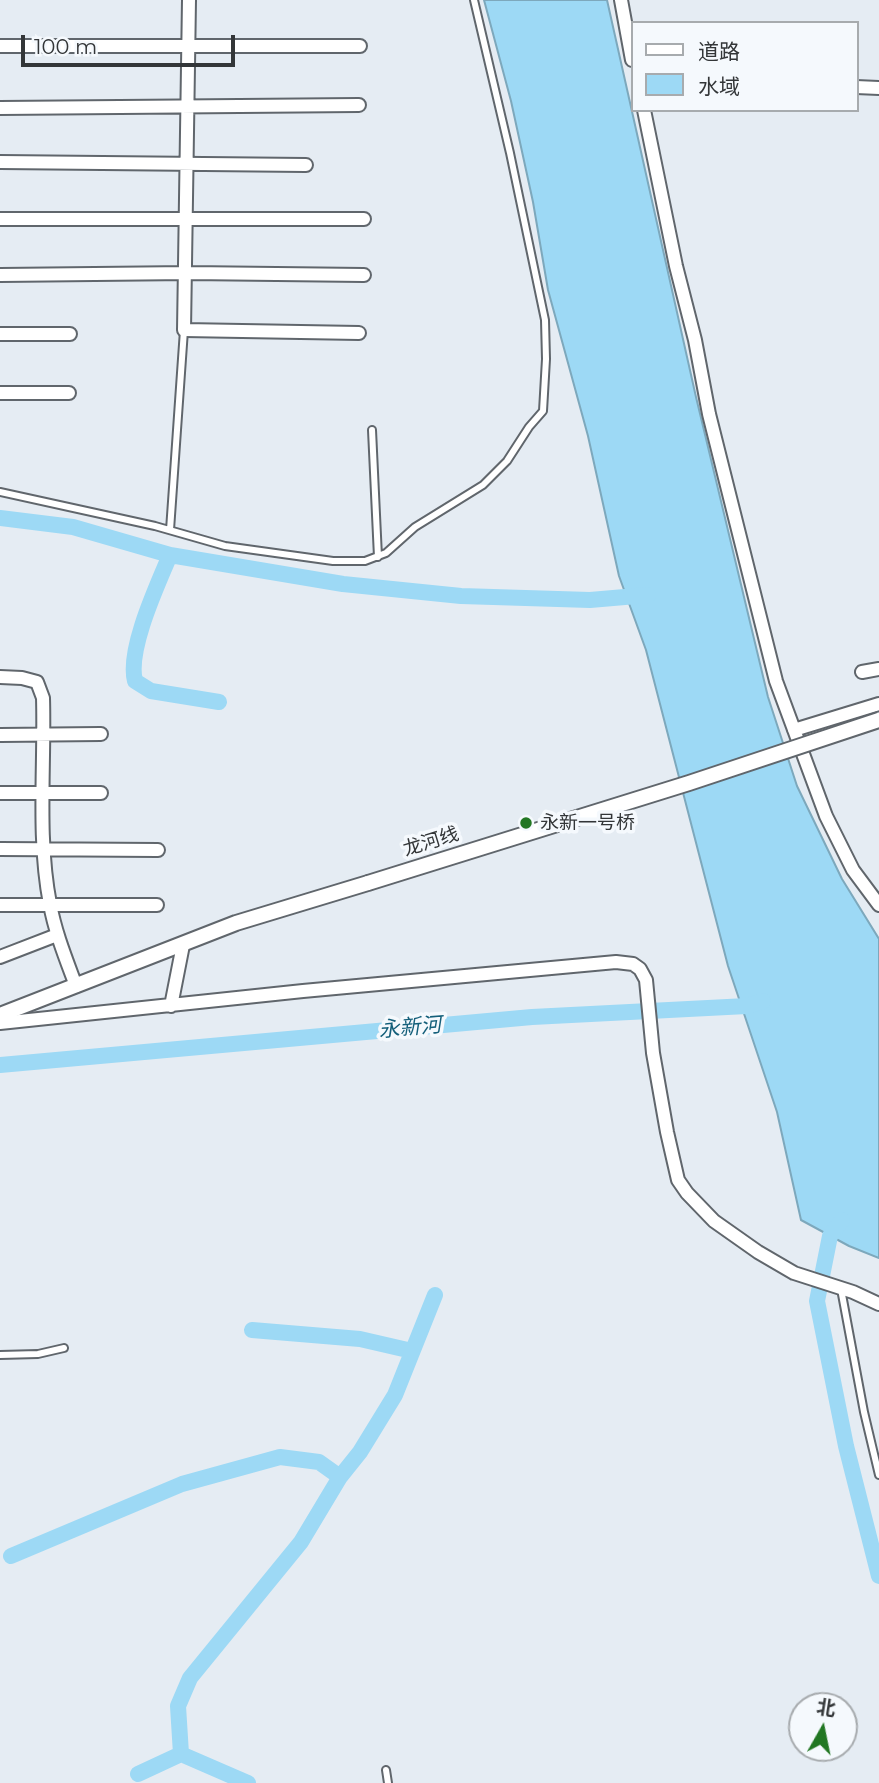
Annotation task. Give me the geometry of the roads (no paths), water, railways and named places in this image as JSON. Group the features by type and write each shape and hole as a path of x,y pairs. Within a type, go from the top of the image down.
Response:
{"street":[{"path":"189,0 184,330 359,333"},
{"path":"621,0 630,49"},
{"path":"0,46 360,46"},
{"path":"858,87 879,88"},
{"path":"0,108 359,105"},
{"path":"644,112 712,426 776,681 826,816 853,870 879,905"},
{"path":"0,162 306,165"},
{"path":"0,219 365,219"},
{"path":"0,275 364,275"},
{"path":"0,334 70,334"},
{"path":"0,393 69,393"},
{"path":"862,672 879,669"},
{"path":"0,677 37,682 43,698 43,793 50,905 57,935 76,986"},
{"path":"794,730 879,704"},
{"name":"龙河线","path":"0,1015 236,923 688,783 879,720"},
{"path":"0,734 101,734"},
{"path":"0,793 102,793"},
{"path":"0,849 158,850"},
{"path":"0,905 157,905"},
{"path":"0,957 57,935"},
{"path":"172,1006 183,945"},
{"path":"0,1023 303,991 616,962 633,964 640,969 646,980 652,1042 678,1180 687,1194 714,1221 758,1252 803,1277 839,1287 879,1304"}],"lane":[{"path":"0,492 170,530 225,546 284,555 365,561 386,553 415,527 483,485 508,461 528,427 543,411 545,320 474,0"},
{"path":"170,530 184,330"},
{"path":"372,430 377,557"},
{"path":"839,1287 879,1475"},
{"path":"0,1355 38,1354 64,1348"},
{"path":"386,1770 388,1783"}],"water":[{"path":"484,0 607,0 630,112 768,697 797,786 842,879 879,939 879,1258 849,1246 801,1220 777,1112 728,966 646,650 619,576 588,436 548,290 533,202 511,101"}],"waterway":[{"path":"0,518 73,527 170,555 343,584 461,596 590,600 648,595"},
{"path":"170,555 139,636 135,653 135,681 151,691 219,702"},
{"name":"永新河","path":"0,1065 532,1017 747,1006 763,1001"},
{"path":"842,1220 830,1236 817,1301 846,1446 879,1576"},
{"path":"181,1754 178,1706 190,1678 301,1542 340,1477 360,1452 395,1395 435,1295"},
{"path":"252,1330 360,1339 412,1351"},
{"path":"11,1556 182,1484 280,1457 319,1462 340,1477"},
{"path":"138,1774 181,1754 248,1783"}],"place":[{"name":"永新一号桥","path":"526,823"}]}
